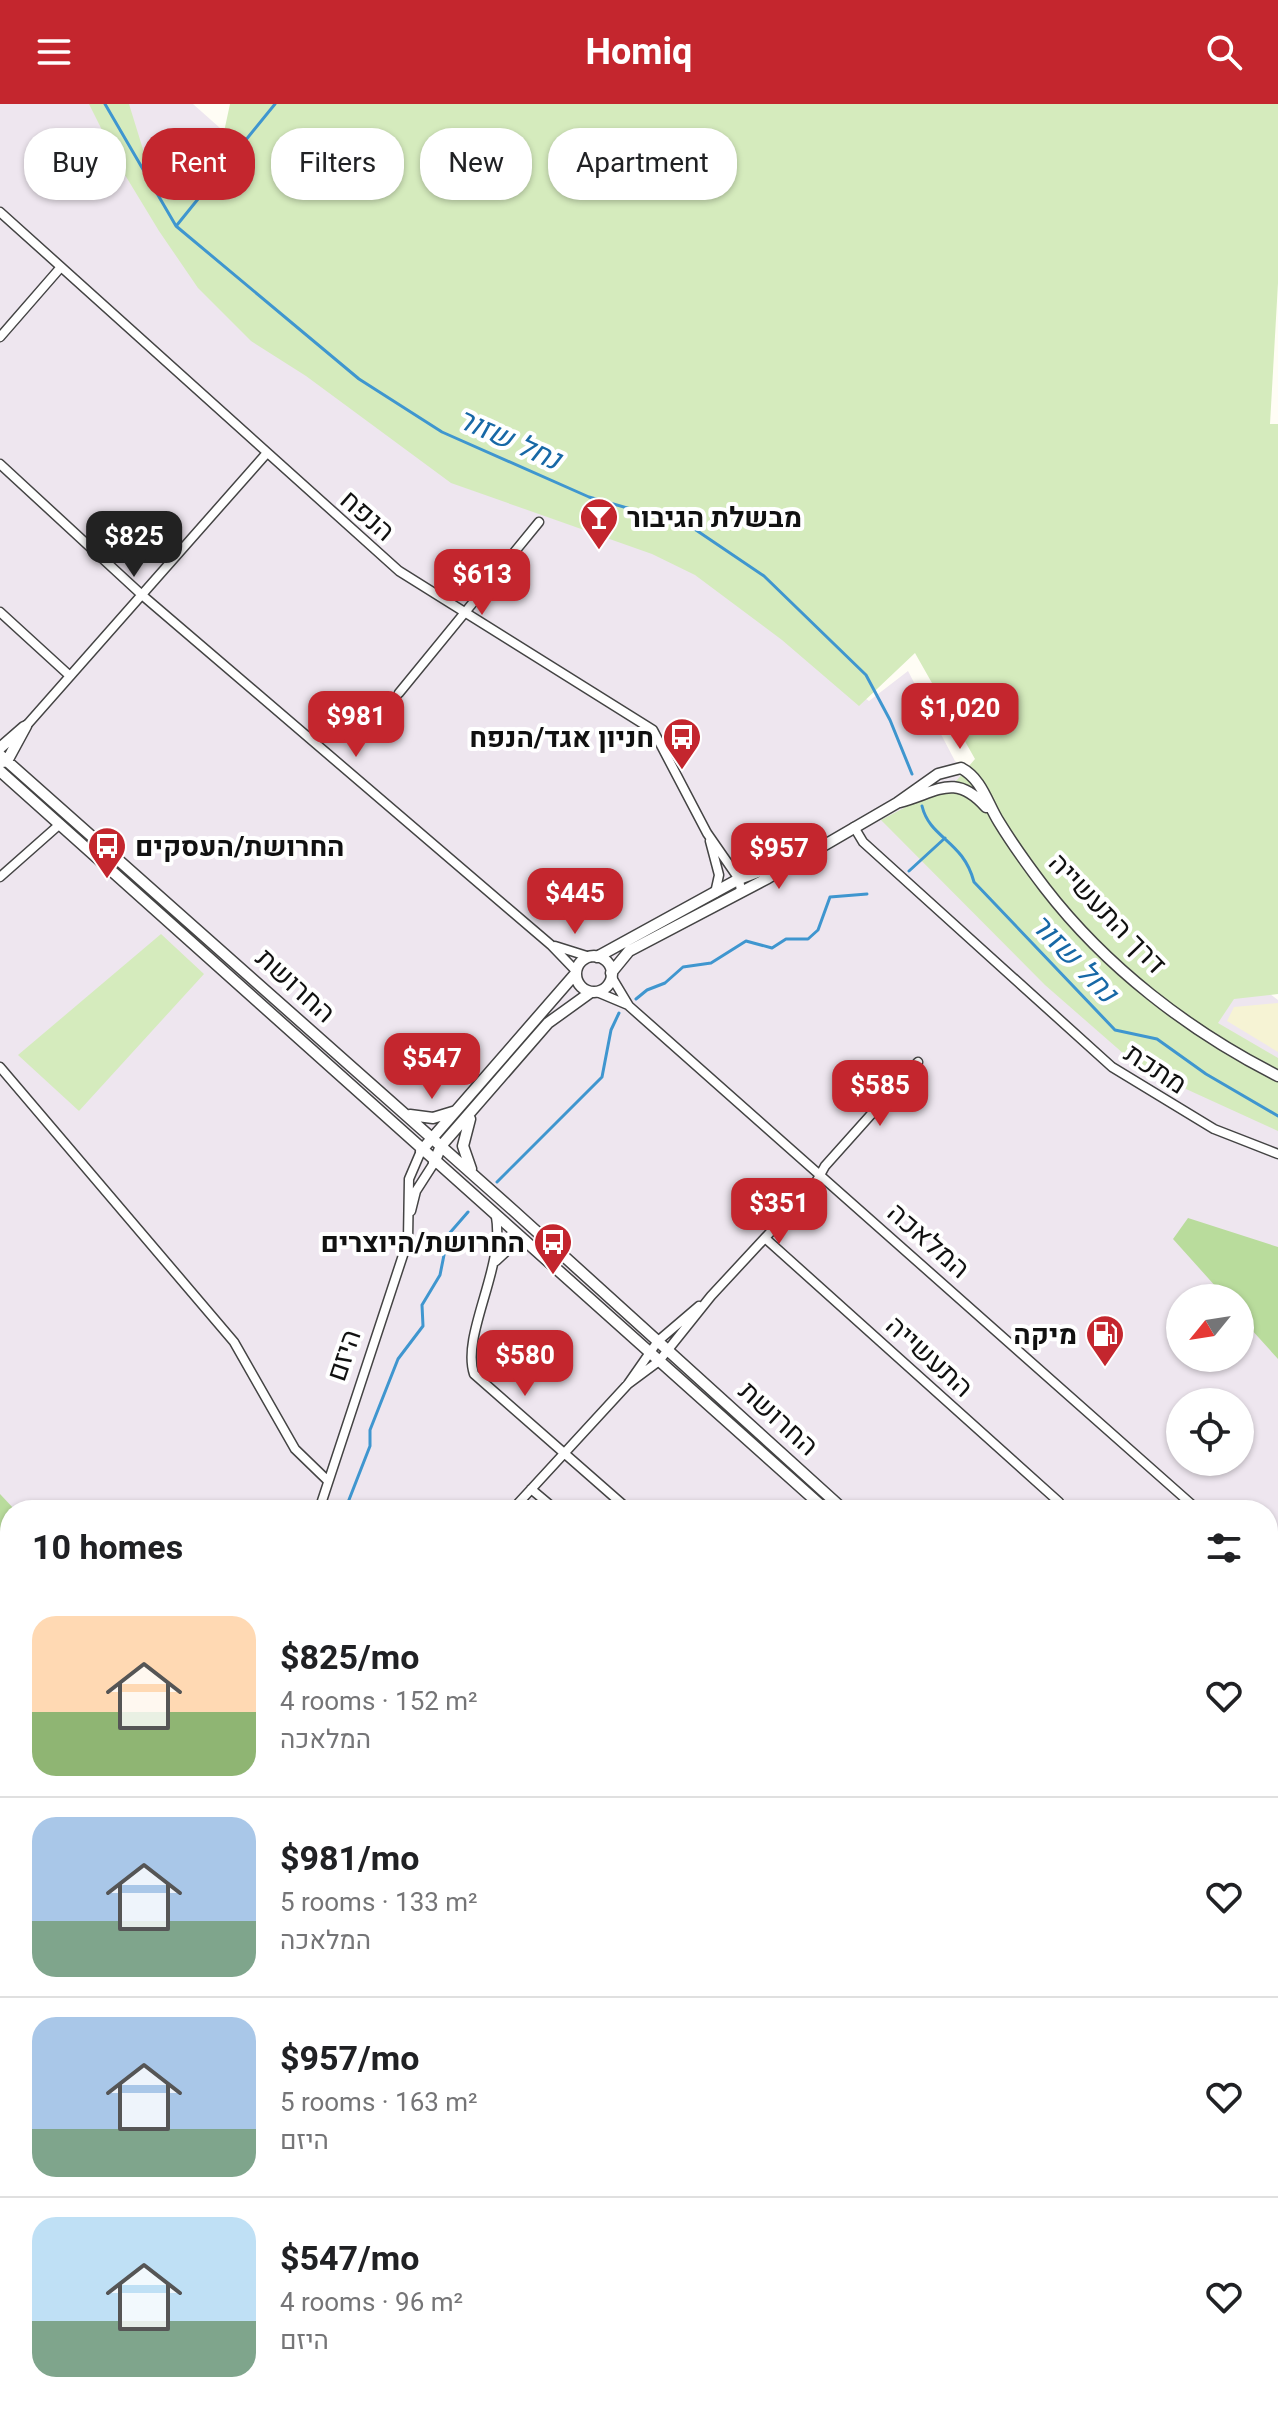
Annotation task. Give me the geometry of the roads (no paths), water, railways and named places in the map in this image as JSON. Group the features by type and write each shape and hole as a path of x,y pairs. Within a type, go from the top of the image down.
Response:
{"street":[{"name":"הנפח","path":"0,212 399,571 653,730 707,833 740,885"},
{"path":"0,337 61,267"},
{"path":"2,762 26,726 266,454"},
{"name":"המלאכה","path":"0,464 142,595 551,945 576,972 579,984 629,1006"},
{"path":"399,693 539,522"},
{"path":"0,612 70,676"},
{"path":"0,748 26,726"},
{"name":"החרושת","path":"2,762 60,824 434,1163 815,1500"},
{"name":"החרושת","path":"2,762 476,1177 833,1500"},
{"name":"דרך התעשייה","path":"854,827 897,803 938,774 961,768 976,779 998,821"},
{"name":"דרך התעשייה","path":"897,803 942,787 961,787 973,793 998,821 1048,891 1107,957 1178,1016 1278,1076"},
{"path":"0,877 60,824"},
{"path":"594,992 605,988 629,951 740,885 854,827"},
{"name":"מתכת","path":"854,827 863,842 1112,1067 1214,1129 1278,1154"},
{"name":"הנפח","path":"707,833 719,875 715,893"},
{"path":"576,972 580,962 715,893 740,885"},
{"name":"המלאכה","path":"551,945 607,962 629,1006 1187,1500"},
{"name":"היזם","path":"322,1500 408,1240 409,1179 421,1151 497,1067 576,972"},
{"name":"היזם","path":"410,1216 416,1191 441,1146 548,1023 594,992"},
{"path":"628,1384 669,1350 711,1296 918,1062"},
{"path":"0,1067 227,1333 295,1449 327,1480"},
{"path":"497,1067 502,1079"},
{"path":"476,1108 467,1125 463,1146 476,1177"},
{"path":"405,1114 426,1119 458,1110"},
{"path":"496,1217 495,1262 472,1350 474,1374 618,1500"},
{"name":"התעשייה","path":"765,1238 1057,1500"},
{"path":"495,1262 511,1247 524,1242"},
{"path":"521,1500 628,1384 658,1341 711,1296"},
{"path":"531,1489 544,1500"}],"waterway":[{"name":"נחל שזור","path":"105,104 176,226 359,379 442,432 589,497 690,526 764,576 866,675 890,720 912,774"},
{"path":"177,225 275,104"},
{"name":"נחל שזור","path":"922,806 932,826 962,857 974,882 1115,1030 1157,1039 1206,1074 1278,1116"},
{"path":"909,871 945,838"},
{"path":"636,999 647,990 665,983 683,967 711,963 746,941 772,948 786,939 808,939 818,930 830,897 867,894"},
{"path":"497,1182 602,1077 611,1030 619,1013"},
{"path":"349,1500 370,1446 370,1430 398,1359 423,1326 422,1305 440,1275 448,1235 468,1212"}],"place":[{"name":"מבשלת הגיבור","path":"599,551"},
{"name":"חניון אגד/הנפח","path":"682,771"},
{"name":"החרושת/העסקים","path":"107,880"},
{"name":"החרושת/היוצרים","path":"553,1276"},
{"name":"מיקה","path":"1105,1368"}]}
